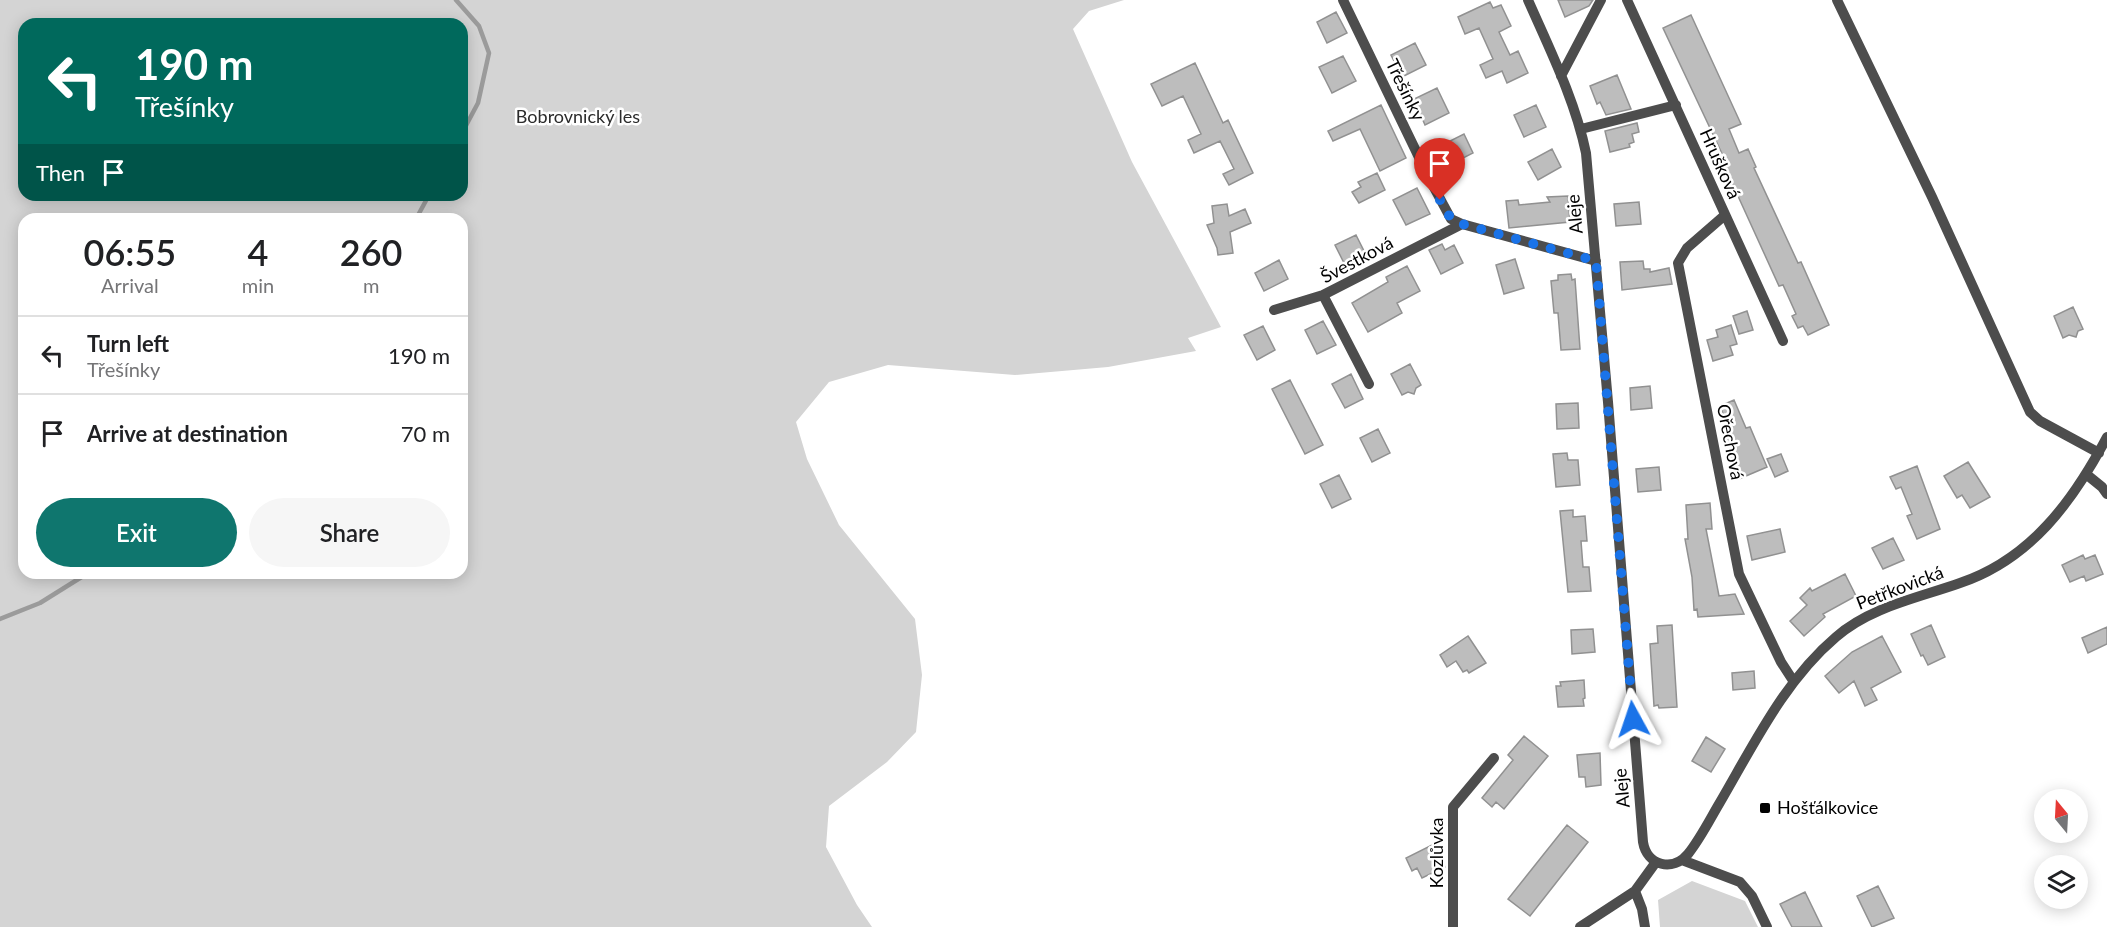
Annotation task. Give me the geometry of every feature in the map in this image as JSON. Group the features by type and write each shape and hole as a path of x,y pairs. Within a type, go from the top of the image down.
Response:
{"street":[{"name":"Třešínky","path":"1343,0 1430,180 1451,219 1462,224"},
{"name":"Aleje","path":"1528,0 1561,76 1581,129 1586,153 1643,842 1647,853 1656,862"},
{"path":"1561,76 1601,0"},
{"name":"Hrušková","path":"1627,0 1784,341"},
{"path":"1837,0 1932,197 2030,412 2040,422 2099,453"},
{"path":"1581,129 1676,105"},
{"name":"Ořechová","path":"1725,215 1687,248 1678,263 1739,574 1780,662 1794,682"},
{"path":"1462,224 1596,261"},
{"name":"Švestková","path":"1369,384 1323,295 1462,224"},
{"path":"1274,309 1323,295"},
{"name":"Petřkovická","path":"1682,860 1698,840 1794,682 1824,648 1855,622 1962,582 2010,559 2048,526 2086,474 2107,437"},
{"path":"2086,474 2107,494"},
{"name":"Kozlůvka","path":"1453,927 1454,807 1494,758"},
{"path":"1580,927 1635,891 1656,862 1670,865 1682,860 1740,882 1752,896 1767,927"},
{"path":"1635,891 1642,909 1645,927"}],"green space":[{"name":"Bobrovnický les","path":"0,0 1124,0 1089,11 1073,29 1132,162 1221,327 1188,338 1196,351 1108,367 1015,375 888,365 829,382 796,422 807,459 839,525 915,619 922,675 916,732 887,762 829,806 826,847 857,905 872,927 0,927"},
{"path":"1692,881 1745,901 1758,927 1660,927 1658,900"}],"building":[{"path":"1558,0 1593,0 1589,6 1565,17"},
{"path":"1490,2 1493,8 1501,5 1511,26 1499,32 1510,55 1518,51 1528,73 1507,83 1502,71 1486,78 1480,65 1493,59 1479,28 1465,34 1458,17"},
{"path":"1336,12 1347,33 1327,43 1317,22"},
{"path":"1691,15 1741,124 1729,129 1739,153 1748,149 1756,167 1754,168 1798,263 1801,262 1829,325 1808,335 1803,326 1798,328 1792,316 1796,314 1783,285 1779,286 1722,161 1725,160 1663,28"},
{"path":"1415,43 1426,65 1402,77 1391,55"},
{"path":"1343,56 1356,81 1332,93 1319,67"},
{"path":"1195,63 1223,123 1228,120 1253,173 1229,185 1223,174 1234,169 1220,141 1194,153 1188,140 1201,134 1183,96 1162,106 1151,84"},
{"path":"1617,75 1631,109 1606,115 1600,102 1597,104 1590,86"},
{"path":"1437,88 1449,113 1425,125 1414,99"},
{"path":"1381,105 1406,158 1380,171 1360,129 1333,141 1328,131"},
{"path":"1536,105 1546,127 1524,137 1514,115"},
{"path":"1637,123 1639,132 1632,134 1634,142 1629,144 1630,147 1610,152 1605,131"},
{"path":"1464,134 1473,153 1459,160 1461,164 1447,170 1436,148"},
{"path":"1552,149 1561,167 1538,180 1528,162"},
{"path":"1377,173 1385,190 1359,203 1352,192 1361,187 1358,182"},
{"path":"1417,188 1430,214 1406,225 1393,200"},
{"path":"1568,196 1570,222 1509,228 1506,201 1518,200 1519,205 1550,202 1547,197"},
{"path":"1639,202 1641,224 1616,226 1614,204"},
{"path":"1227,204 1229,216 1245,209 1251,223 1230,232 1233,253 1218,255 1207,225 1214,223 1212,206"},
{"path":"1356,235 1365,253 1344,263 1335,245"},
{"path":"1442,244 1445,250 1454,245 1463,263 1441,274 1429,250"},
{"path":"1515,259 1524,288 1504,294 1496,265"},
{"path":"1279,260 1288,279 1264,291 1255,273"},
{"path":"1643,261 1644,269 1650,269 1650,272 1669,268 1672,284 1622,290 1620,262"},
{"path":"1407,266 1420,291 1397,303 1402,313 1368,332 1352,303 1388,282 1386,277"},
{"path":"1571,274 1572,280 1575,279 1580,349 1561,350 1558,313 1554,313 1551,281 1558,280 1558,275"},
{"path":"2073,307 2083,329 2078,331 2076,337 2069,335 2063,338 2054,316"},
{"path":"1747,311 1753,330 1739,334 1733,316"},
{"path":"1323,321 1336,345 1317,354 1305,330"},
{"path":"1731,325 1737,344 1730,346 1733,355 1713,361 1707,340 1718,337 1716,330"},
{"path":"1263,326 1275,350 1257,360 1244,335"},
{"path":"1410,364 1421,385 1416,388 1414,394 1408,392 1402,395 1391,374"},
{"path":"1351,374 1363,399 1345,408 1332,384"},
{"path":"1290,380 1323,445 1305,454 1272,389"},
{"path":"1650,386 1652,408 1631,410 1630,388"},
{"path":"1734,400 1746,428 1750,427 1767,467 1739,479 1722,438 1731,434 1720,406"},
{"path":"1578,403 1579,428 1557,429 1556,404"},
{"path":"1378,429 1390,453 1372,462 1360,438"},
{"path":"1567,453 1568,460 1578,460 1580,485 1556,487 1553,454"},
{"path":"1781,454 1788,471 1775,477 1767,459"},
{"path":"1968,462 1990,497 1970,508 1962,495 1957,498 1944,476"},
{"path":"1917,466 1940,529 1917,539 1907,516 1912,514 1901,487 1896,489 1890,477"},
{"path":"1659,467 1661,490 1638,492 1636,469"},
{"path":"1339,475 1351,499 1332,508 1320,484"},
{"path":"1710,503 1712,529 1706,529 1719,596 1735,594 1744,614 1698,617 1697,609 1694,610 1692,577 1685,539 1688,539 1686,505"},
{"path":"1573,510 1573,517 1585,516 1587,541 1581,541 1583,567 1589,567 1591,591 1568,592 1560,511"},
{"path":"1780,529 1785,552 1752,560 1747,536"},
{"path":"1893,538 1904,560 1883,569 1872,548"},
{"path":"2083,555 2085,559 2095,555 2103,574 2086,581 2084,576 2070,582 2062,565"},
{"path":"1845,574 1856,596 1823,614 1825,617 1804,636 1790,621 1807,605 1800,598 1810,588 1812,591"},
{"path":"1672,625 1677,707 1659,708 1658,705 1654,706 1650,644 1658,643 1657,626"},
{"path":"1931,625 1945,657 1928,665 1923,655 1921,656 1911,634"},
{"path":"2107,627 2107,644 2088,653 2082,638"},
{"path":"1593,629 1595,652 1572,654 1571,630"},
{"path":"1468,636 1486,663 1469,673 1467,670 1463,672 1456,661 1447,667 1440,655"},
{"path":"1882,636 1901,672 1871,688 1877,700 1865,706 1854,681 1839,693 1825,676 1852,652"},
{"path":"1754,671 1755,688 1733,690 1732,673"},
{"path":"1584,680 1584,706 1558,707 1556,686 1561,686 1560,682"},
{"path":"1524,736 1548,756 1504,809 1496,802 1492,807 1482,798 1513,760 1508,755"},
{"path":"1706,737 1725,749 1711,772 1692,761"},
{"path":"1600,753 1601,785 1586,787 1585,777 1579,777 1577,755"},
{"path":"1567,825 1588,842 1530,916 1508,899"},
{"path":"1434,844 1445,867 1422,878 1417,868 1412,871 1406,858"},
{"path":"1878,886 1894,918 1872,927 1857,896"},
{"path":"1805,892 1822,927 1792,927 1780,904"}],"waterway":[{"path":"456,0 479,26 489,53 478,103 468,122"},
{"path":"419,213 426,201"},
{"path":"0,619 40,603 78,579"}],"place":[{"name":"Hošťálkovice","path":"1765,808"}],"route":[{"path":"1440,200 1451,219 1462,224 1596,261 1633,719"}]}
